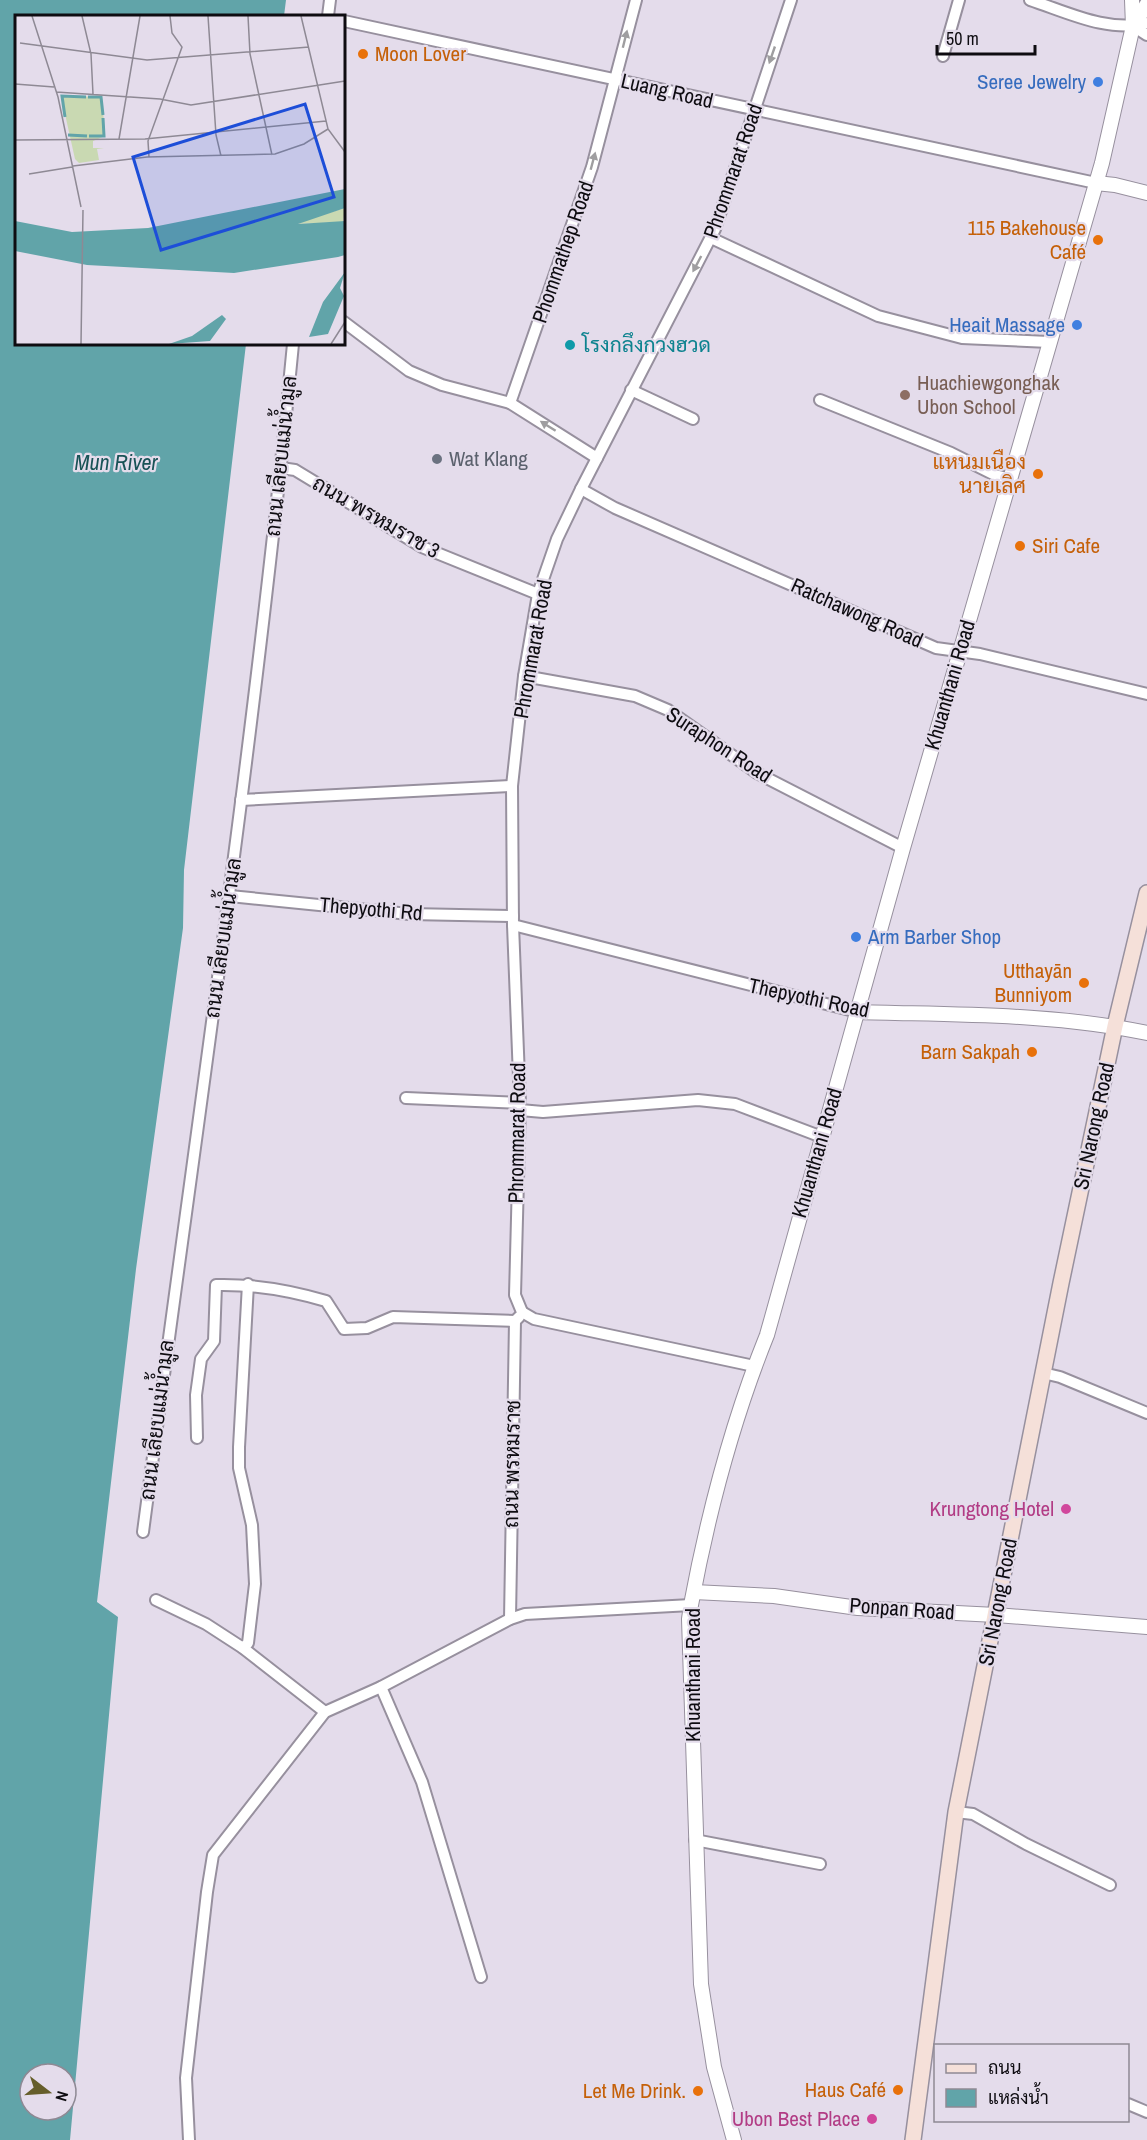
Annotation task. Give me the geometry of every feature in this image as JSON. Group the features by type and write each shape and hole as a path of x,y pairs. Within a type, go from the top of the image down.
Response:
{"main road":[{"name":"Sri Narong Road","path":"913,2140 957,1812 1043,1373 1115,1026 1147,893"}],"street":[{"path":"328,15 330,0"},
{"name":"Phommathep Road","path":"510,403 592,166 636,0"},
{"name":"Phrommarat Road","path":"522,1312 515,1295 520,1107 513,921 512,786 524,676 538,594 557,539 581,489 711,238 730,191 753,111 791,0"},
{"path":"943,56 959,0"},
{"path":"1030,0 1110,26 1133,26 1147,23"},
{"path":"1132,0 1133,26"},
{"path":"1133,26 1147,4"},
{"name":"Luang Road","path":"345,21 615,78 753,111 1096,183"},
{"path":"1133,26 1147,35"},
{"name":"Khuanthani Road","path":"734,2140 714,2067 701,1984 689,1630 692,1599 712,1510 754,1366 770,1325 903,848 1096,183 1133,26"},
{"path":"1096,183 1147,193"},
{"path":"711,238 879,316 962,338 1049,342"},
{"path":"345,323 409,371 441,386 510,403 597,458"},
{"name":"ถนน เลียบแม่น้ำมูล","path":"143,1532 230,896 281,468 293,345"},
{"path":"631,390 693,419"},
{"path":"820,400 951,453 995,475 1011,479"},
{"name":"ถนน พรหมราช 3","path":"281,468 295,470 422,547 538,594"},
{"name":"Ratchawong Road","path":"581,489 615,508 926,643 1147,693"},
{"name":"Suraphon Road","path":"524,676 635,696 668,710 757,773 903,848"},
{"path":"241,800 512,786"},
{"name":"Thepyothi Rd","path":"230,896 409,914 513,921"},
{"name":"Thepyothi Road","path":"513,921 779,994 858,1012 1044,1019 1115,1026 1147,1033"},
{"path":"406,1098 520,1107 543,1112 698,1100 735,1104 822,1137"},
{"path":"197,1438 195,1416 201,1359 214,1341 216,1285 248,1284 295,1292 326,1301 344,1329 367,1328 393,1317 515,1322 522,1312 545,1322 754,1366"},
{"path":"243,1648 248,1643 255,1584 252,1525 239,1468 248,1284"},
{"name":"ถนน พรหมราช","path":"510,1619 515,1322"},
{"path":"1043,1373 1060,1377 1147,1413"},
{"name":"Ponpan Road","path":"692,1599 774,1596 858,1608 996,1615 1147,1627"},
{"path":"189,2140 186,2078 213,1855 325,1712 381,1687 510,1619 525,1614 692,1599"},
{"path":"156,1600 207,1624 243,1648 325,1712"},
{"path":"381,1687 422,1782 481,1977"},
{"path":"957,1812 973,1814 1026,1844 1110,1885"},
{"path":"695,1840 820,1864"},
{"path":"1129,2104 1147,2112"}],"water":[{"name":"Mun River","path":"0,0 286,0 284,15 15,15 15,345 246,345 184,870 183,928 136,1269 97,1602 118,1617 77,2062 18,2062 18,2122 72,2122 70,2140 0,2140"}],"place":[{"name":"Moon Lover","path":"363,54"},
{"name":"Seree Jewelry","path":"1098,82"},
{"name":"115 Bakehouse Café","path":"1098,240"},
{"name":"Heait Massage","path":"1077,325"},
{"name":"โรงกลึงกวงฮวด","path":"570,345"},
{"name":"Huachiewgonghak Ubon School","path":"905,395"},
{"name":"Wat Klang","path":"437,459"},
{"name":"แหนมเนือง นายเลิศ","path":"1038,474"},
{"name":"Siri Cafe","path":"1020,546"},
{"name":"Arm Barber Shop","path":"856,937"},
{"name":"Utthayān Bunniyom","path":"1084,983"},
{"name":"Barn Sakpah","path":"1032,1052"},
{"name":"Krungtong Hotel","path":"1066,1509"},
{"name":"Haus Café","path":"898,2090"},
{"name":"Let Me Drink.","path":"698,2091"},
{"name":"Ubon Best Place","path":"872,2119"}]}
